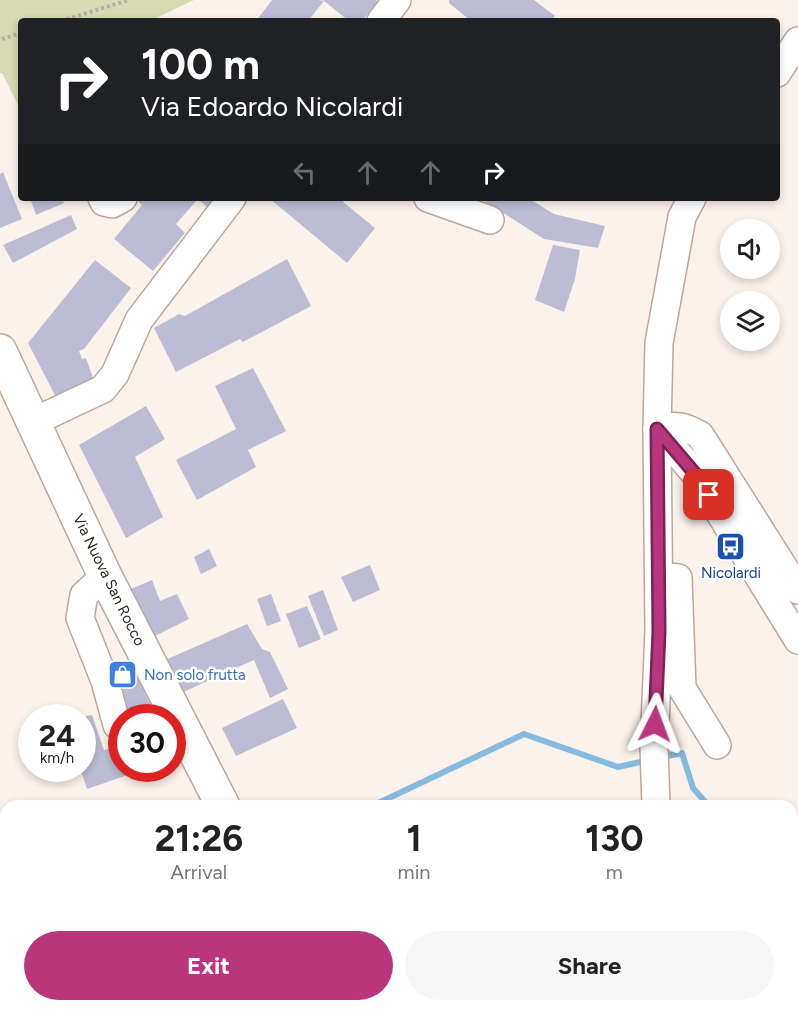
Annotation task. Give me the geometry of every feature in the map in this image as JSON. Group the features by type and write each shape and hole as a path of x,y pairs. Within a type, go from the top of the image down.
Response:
{"main road":[{"name":"Via Nuova San Rocco","path":"0,351 105,576 217,793"}],"street":[{"path":"383,18 398,0"},
{"path":"780,68 798,41"},
{"path":"104,201 112,204 118,201"},
{"path":"33,422 103,389 115,374 139,320 230,201"},
{"path":"436,201 490,220"},
{"path":"656,800 654,748 659,631 657,429 659,343 682,217 690,201"},
{"path":"657,429 677,425 685,426 700,435 798,590"},
{"path":"657,429 697,476 798,640"},
{"path":"105,576 84,595 80,618 105,681 111,704"},
{"path":"659,576 678,578 682,688 717,745"}],"path":[{"path":"71,18 129,0"},
{"path":"2,39 18,34"}],"green space":[{"path":"0,0 194,0 156,18 18,18 18,105 0,73"}],"building":[{"path":"272,0 324,1 310,18 258,18"},
{"path":"323,0 376,0 378,2 365,18 345,18"},
{"path":"449,0 534,0 555,16 553,18 467,18 449,3"},
{"path":"3,172 22,219 0,228 0,174"},
{"path":"31,201 63,201 64,203 36,215"},
{"path":"138,201 196,201 176,224 185,233 153,271 114,239 142,205"},
{"path":"200,201 212,201 207,207"},
{"path":"273,201 344,201 375,228 347,263"},
{"path":"485,201 533,201 554,214 605,226 598,248 544,239"},
{"path":"71,215 77,229 13,263 3,245"},
{"path":"553,245 580,250 575,279 564,312 535,300"},
{"path":"287,259 311,306 243,342 240,339 176,372 154,328 179,314 185,316"},
{"path":"95,260 131,288 84,349 79,351 82,359 86,358 95,384 58,401 28,343"},
{"path":"253,368 286,431 248,450 256,467 197,500 176,460 236,429 215,386"},
{"path":"146,406 165,439 135,457 163,517 126,538 79,445"},
{"path":"209,549 217,566 201,574 194,557"},
{"path":"370,565 380,590 353,602 341,577"},
{"path":"152,580 160,601 177,594 189,619 155,636 131,589"},
{"path":"323,590 338,630 324,636 308,596"},
{"path":"271,594 281,621 267,626 257,599"},
{"path":"307,606 321,639 299,648 286,614"},
{"path":"247,624 262,649 270,652 288,689 270,698 254,660 179,694 163,661"},
{"path":"129,659 150,704 120,704 106,666"},
{"path":"283,699 297,728 236,756 222,728"},
{"path":"96,727 104,750 108,749 108,782 87,789 85,782 96,782"}],"waterway":[{"path":"385,800 524,734 618,767 649,760"},
{"path":"662,757 682,753 693,788 704,800"}],"place":[{"name":"Nicolardi","path":"731,546"},
{"name":"Non solo frutta","path":"123,675"}],"route":[{"path":"655,724 659,631 657,429 697,476 709,495"}]}
